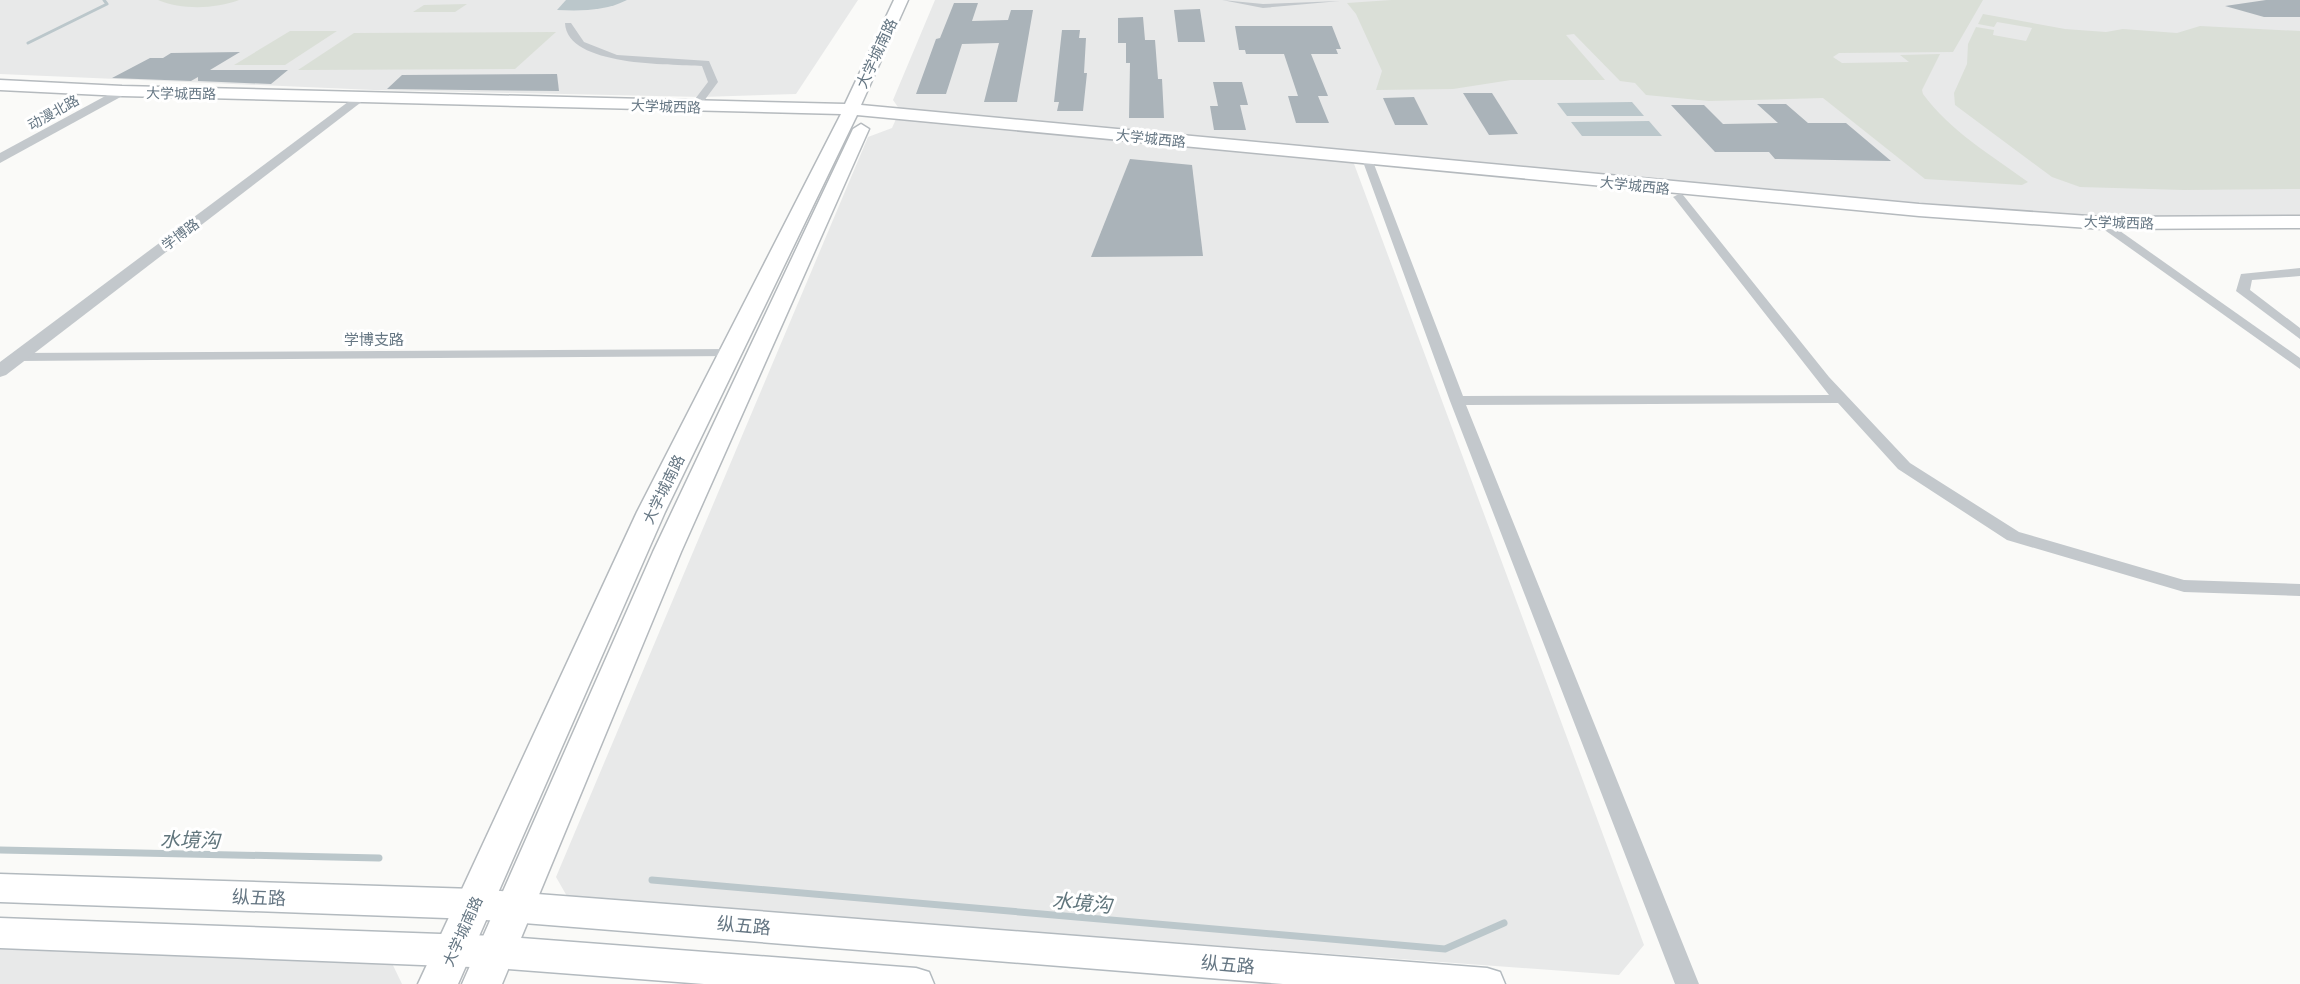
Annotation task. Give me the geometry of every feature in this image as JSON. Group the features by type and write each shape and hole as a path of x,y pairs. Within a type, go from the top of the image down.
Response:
{"main road":[{"name":"大学城南路","path":"482,984 858,114 901,0"},
{"name":"大学城南路","path":"438,984 651,512 730,353 918,0"},
{"name":"大学城西路","path":"0,85 117,94"},
{"name":"大学城西路","path":"0,90 858,114"},
{"name":"大学城西路","path":"356,100 694,107 858,114 1369,163 2108,227 2300,222"},
{"name":"大学城西路","path":"1369,163 1679,197 1924,219 2108,227 2300,231"},
{"name":"纵五路","path":"0,888 474,904 1486,984"},
{"path":"0,933 496,952 916,984"}],"street":[{"path":"1226,0 1263,6 1336,1"},
{"path":"568,25 581,44 616,58 706,63 713,82 694,107"},
{"name":"动漫北路","path":"0,159 117,94"},
{"name":"学博路","path":"0,371 356,100"},
{"path":"1369,163 1457,401 1687,984"},
{"path":"1679,197 1842,399 1904,466 2013,536 2184,586 2300,590"},
{"path":"2108,227 2300,365"},
{"path":"2300,272 2246,277 2243,291 2300,335"},
{"name":"学博支路","path":"18,357 730,353"},
{"path":"1457,401 1842,399"}],"shaded area":[{"path":"0,0 858,0 796,94 702,97 374,90 0,74"},
{"path":"158,0 239,0 220,5 188,7"},
{"path":"566,0 627,0 602,8 557,10"},
{"path":"935,0 2300,0 2300,217 2087,217 1914,206 1350,153 1644,945 1619,975 568,898 556,877 868,137 892,128 900,110 893,100"},
{"path":"1391,0 1983,0 1953,52 1839,53 1833,57 1842,63 1909,62 1900,55 1940,54 1922,90 1923,94 1958,131 2028,182 2022,185 1925,179 1823,98 1709,101 1646,95 1635,83 1620,81 1574,34 1566,35 1605,80 1511,80 1453,89 1376,90 1382,71 1356,14 1347,3"},
{"path":"467,4 455,12 413,12 424,5"},
{"path":"1983,14 2065,29 2106,32 2123,29 2177,33 2200,26 2300,31 2300,189 2184,190 2080,187 2052,177 1955,105 1954,93 1967,64 1968,44 1976,27 1994,30 1993,35 2026,41 2032,28 1997,22 1994,27 1978,24"},
{"path":"290,31 337,31 285,65 234,65"},
{"path":"556,32 515,69 298,70 354,33"},
{"path":"1632,102 1644,116 1567,116 1557,103"},
{"path":"1649,121 1662,136 1582,136 1571,122"},
{"path":"0,945 390,959 402,984 0,984"}],"building":[{"path":"2266,0 2300,0 2300,17 2264,17 2225,6"},
{"path":"954,3 978,3 972,21 1008,20 1011,10 1033,10 1017,102 984,102 999,43 962,44 946,94 916,94 936,39 940,38"},
{"path":"1200,9 1205,42 1178,42 1174,10"},
{"path":"1143,17 1145,40 1155,40 1158,79 1162,79 1164,118 1129,118 1130,63 1126,63 1126,43 1118,43 1118,18"},
{"path":"1235,26 1332,26 1341,49 1336,49 1338,54 1311,54 1328,96 1318,96 1329,123 1296,123 1288,96 1298,96 1284,54 1246,54 1245,50 1239,50"},
{"path":"1062,30 1080,30 1079,38 1086,38 1084,73 1087,73 1083,111 1057,111 1059,102 1054,102"},
{"path":"240,52 210,70 288,70 271,84 198,81 198,77 191,81 112,78 150,58 163,58 171,53"},
{"path":"557,74 559,91 387,89 402,75"},
{"path":"1213,82 1242,82 1248,105 1240,105 1246,130 1214,130 1210,106 1218,106"},
{"path":"1463,93 1492,93 1518,134 1489,135"},
{"path":"1414,97 1428,125 1395,125 1383,98"},
{"path":"1757,104 1786,104 1808,123 1846,123 1891,161 1775,159 1769,152 1715,152 1671,105 1704,105 1723,124 1778,123"},
{"path":"1130,159 1192,165 1203,256 1091,257"}],"waterway":[{"path":"28,43 107,4 104,0"},
{"name":"水境沟","path":"0,850 379,858"},
{"name":"水境沟","path":"652,880 1445,949 1504,923"}]}
